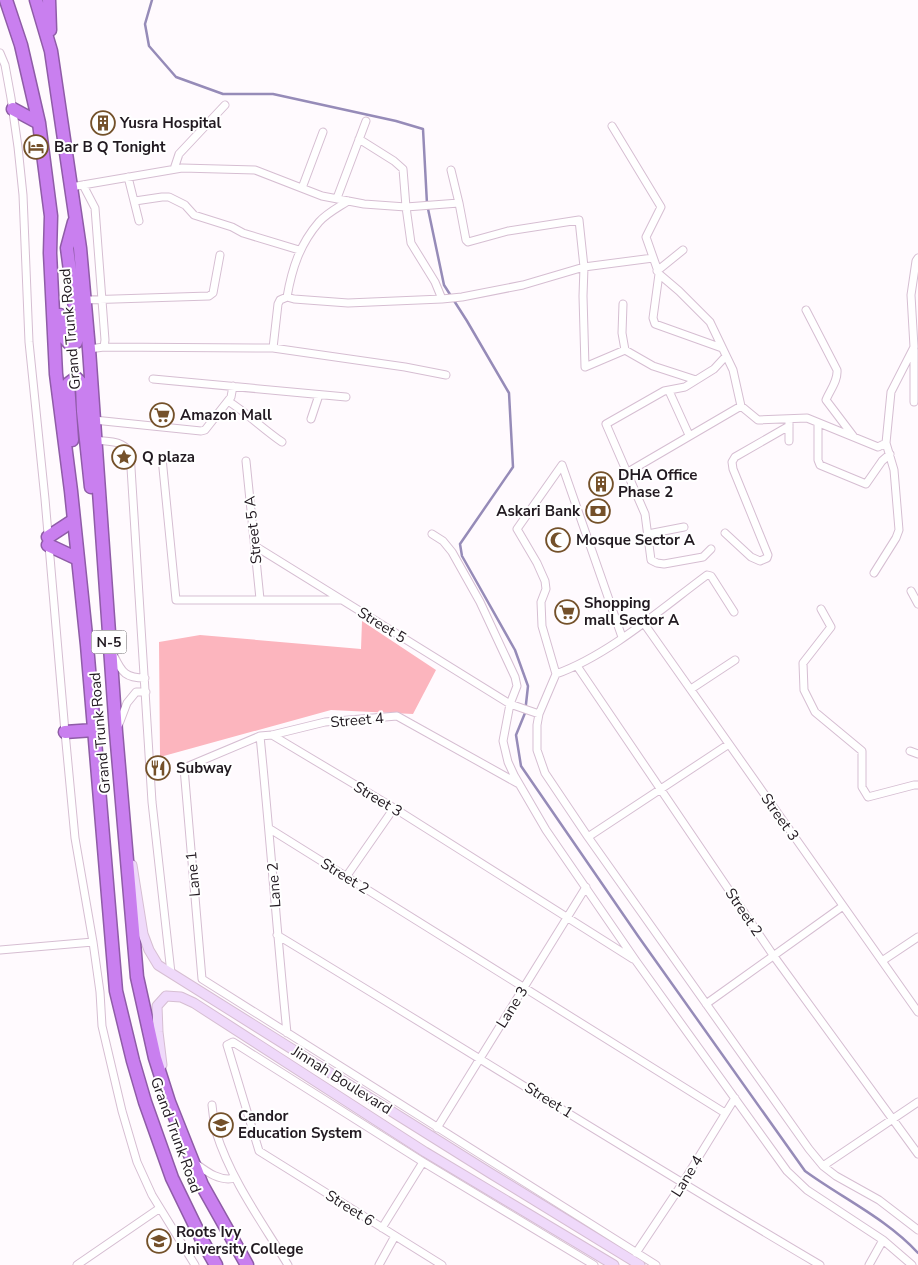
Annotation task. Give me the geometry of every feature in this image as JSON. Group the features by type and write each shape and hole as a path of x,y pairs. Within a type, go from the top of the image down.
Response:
{"highway":[{"name":"Grand Trunk Road","path":"6,0 22,45 39,123 51,216 50,253 56,374 78,559 116,991 143,1094 172,1178 216,1265"},
{"name":"Grand Trunk Road","path":"36,0 51,52 77,186 75,218 89,349 116,732 137,977 155,1058 169,1102 192,1162 221,1220 246,1264"},
{"path":"49,0 51,52"},
{"path":"13,109 39,123"},
{"path":"51,216 63,336 70,344 76,342 78,334 67,248 75,218"},
{"path":"71,491 75,478 75,466 68,384 76,378 82,384 84,427 91,487 99,502"},
{"path":"74,520 48,541 78,559"},
{"path":"64,732 94,730"}],"street":[{"path":"0,53 5,65 13,109 23,196 29,342 64,732 75,838 93,942 102,1026 122,1111 137,1162 160,1208 195,1265"},
{"path":"174,169 179,154 225,105"},
{"path":"337,198 366,121"},
{"path":"612,126 661,207 646,236 658,272 654,324 722,348"},
{"path":"302,188 323,132"},
{"path":"359,139 394,161 403,169 411,243 445,298"},
{"path":"104,347 103,300 95,208 77,186 182,168 255,170 322,196 364,204 406,207 459,203"},
{"path":"451,170 468,242 508,231 580,220 584,267 585,367 625,350"},
{"path":"128,177 139,221"},
{"path":"135,201 169,197 185,205 194,215 232,227 243,233 299,250"},
{"path":"287,296 290,275 299,250 320,221 348,200"},
{"path":"658,272 683,250"},
{"path":"84,300 212,296 220,255"},
{"path":"287,296 294,299 348,303 456,297 523,285 584,267 653,258"},
{"path":"914,402 914,347 911,295 918,258"},
{"path":"658,272 710,322 733,370 741,406 758,420 789,423"},
{"path":"273,348 278,304 280,300 287,296"},
{"path":"623,304 622,333 625,350"},
{"path":"806,310 837,370 833,387 826,400 855,438"},
{"path":"89,349 104,347 273,348 405,367 446,375"},
{"path":"874,573 899,530 894,470 886,443 891,392 914,347"},
{"path":"625,350 653,366 696,380"},
{"path":"711,549 703,557 664,564 657,564 651,560 645,514 606,424 664,391 685,387 714,369 726,356"},
{"path":"153,379 346,397"},
{"path":"94,420 201,431 208,429 231,397 233,386"},
{"path":"669,391 689,436"},
{"path":"310,418 319,395"},
{"path":"228,400 282,442"},
{"path":"628,472 741,406"},
{"path":"725,533 751,557 760,561 767,558 768,555 733,469 732,462 735,457 789,423 807,418 878,447 886,443"},
{"path":"789,423 789,441"},
{"path":"818,423 818,460 820,465 866,484 882,461 890,454"},
{"path":"95,440 125,445 130,452 152,802 171,973"},
{"path":"162,458 176,600 343,600"},
{"name":"Street 5 A","path":"246,461 260,599"},
{"path":"556,674 542,626 541,602 546,589 546,581 517,529 562,464 622,637"},
{"path":"648,534 684,527"},
{"path":"432,534 443,541 452,552 480,602 511,667 517,686 510,704 503,741 508,762 546,830 636,961 795,1181 823,1202 883,1240 912,1265"},
{"name":"Street 5","path":"255,546 510,704 536,713"},
{"path":"734,612 711,576 707,575 622,637 577,666 556,674 536,713 539,760 545,773 588,837 809,1149 823,1166 836,1176 879,1200 918,1230"},
{"path":"911,591 918,604"},
{"path":"821,609 831,627 803,664 804,690 815,712 862,751 862,787 868,797 918,785"},
{"name":"Street 3","path":"643,622 918,1012"},
{"path":"110,646 124,673 131,678 145,678"},
{"path":"691,690 735,660"},
{"name":"Street 2","path":"577,666 773,955 918,1154"},
{"path":"116,732 127,703 136,692 146,692"},
{"name":"Street 4","path":"184,768 260,736 272,735 325,722 397,716 519,784"},
{"name":"Street 3","path":"272,735 394,808 636,961"},
{"name":"Lane 2","path":"260,736 270,829 277,935 287,1033"},
{"path":"588,837 729,744"},
{"path":"910,751 918,754"},
{"name":"Lane 1","path":"184,768 202,979 287,1033"},
{"path":"346,877 394,808"},
{"name":"Street 2","path":"270,829 725,1113"},
{"name":"Jinnah Boulevard","path":"125,836 134,873 143,934 148,950 158,964 640,1265"},
{"name":"Lane 3","path":"437,1128 586,887"},
{"path":"706,1004 843,906"},
{"name":"Street 1","path":"277,935 480,1058 682,1184 820,1265"},
{"path":"882,961 918,937"},
{"path":"0,950 93,942"},
{"name":"Jinnah Boulevard","path":"169,1102 163,1074 157,1006 166,996 181,997 236,1030 482,1186 614,1265"},
{"path":"236,1013 236,1030"},
{"path":"287,1033 656,1265"},
{"name":"Street 6","path":"371,1129 233,1042 227,1045 259,1151 442,1265"},
{"path":"384,1106 389,1098"},
{"name":"Lane 4","path":"636,1253 682,1184 735,1098"},
{"path":"823,1166 918,1102"},
{"path":"212,1105 216,1130 235,1178 288,1265"},
{"path":"377,1120 371,1129 591,1264"},
{"path":"192,1162 215,1176 224,1179 235,1178"},
{"path":"382,1228 423,1162"},
{"path":"482,1186 490,1173"},
{"path":"77,1265 160,1208"},
{"path":"378,1265 396,1236"},
{"path":"869,1265 883,1240"}],"shaded area":[{"path":"362,621 436,670 413,714 331,710 160,757 159,642 200,635 361,649"}],"waterway":[{"path":"152,0 145,24 149,46 176,77 223,94 273,94 396,121 423,129 427,204 444,285 509,393 513,467 460,544 462,556 515,650 528,686 525,713 516,735 521,766 638,936 805,1171 878,1219 918,1253"}],"place":[{"name":"Yusra Hospital","path":"103,123"},
{"name":"Bar B Q Tonight","path":"36,147"},
{"name":"Amazon Mall","path":"162,415"},
{"name":"Q plaza","path":"124,457"},
{"name":"DHA Office Phase 2","path":"601,484"},
{"name":"Askari Bank","path":"598,511"},
{"name":"Mosque Sector A","path":"558,540"},
{"name":"Shopping mall Sector A","path":"567,612"},
{"name":"Subway","path":"158,768"},
{"name":"Candor Education System","path":"221,1125"},
{"name":"Roots Ivy University College","path":"159,1241"}]}
